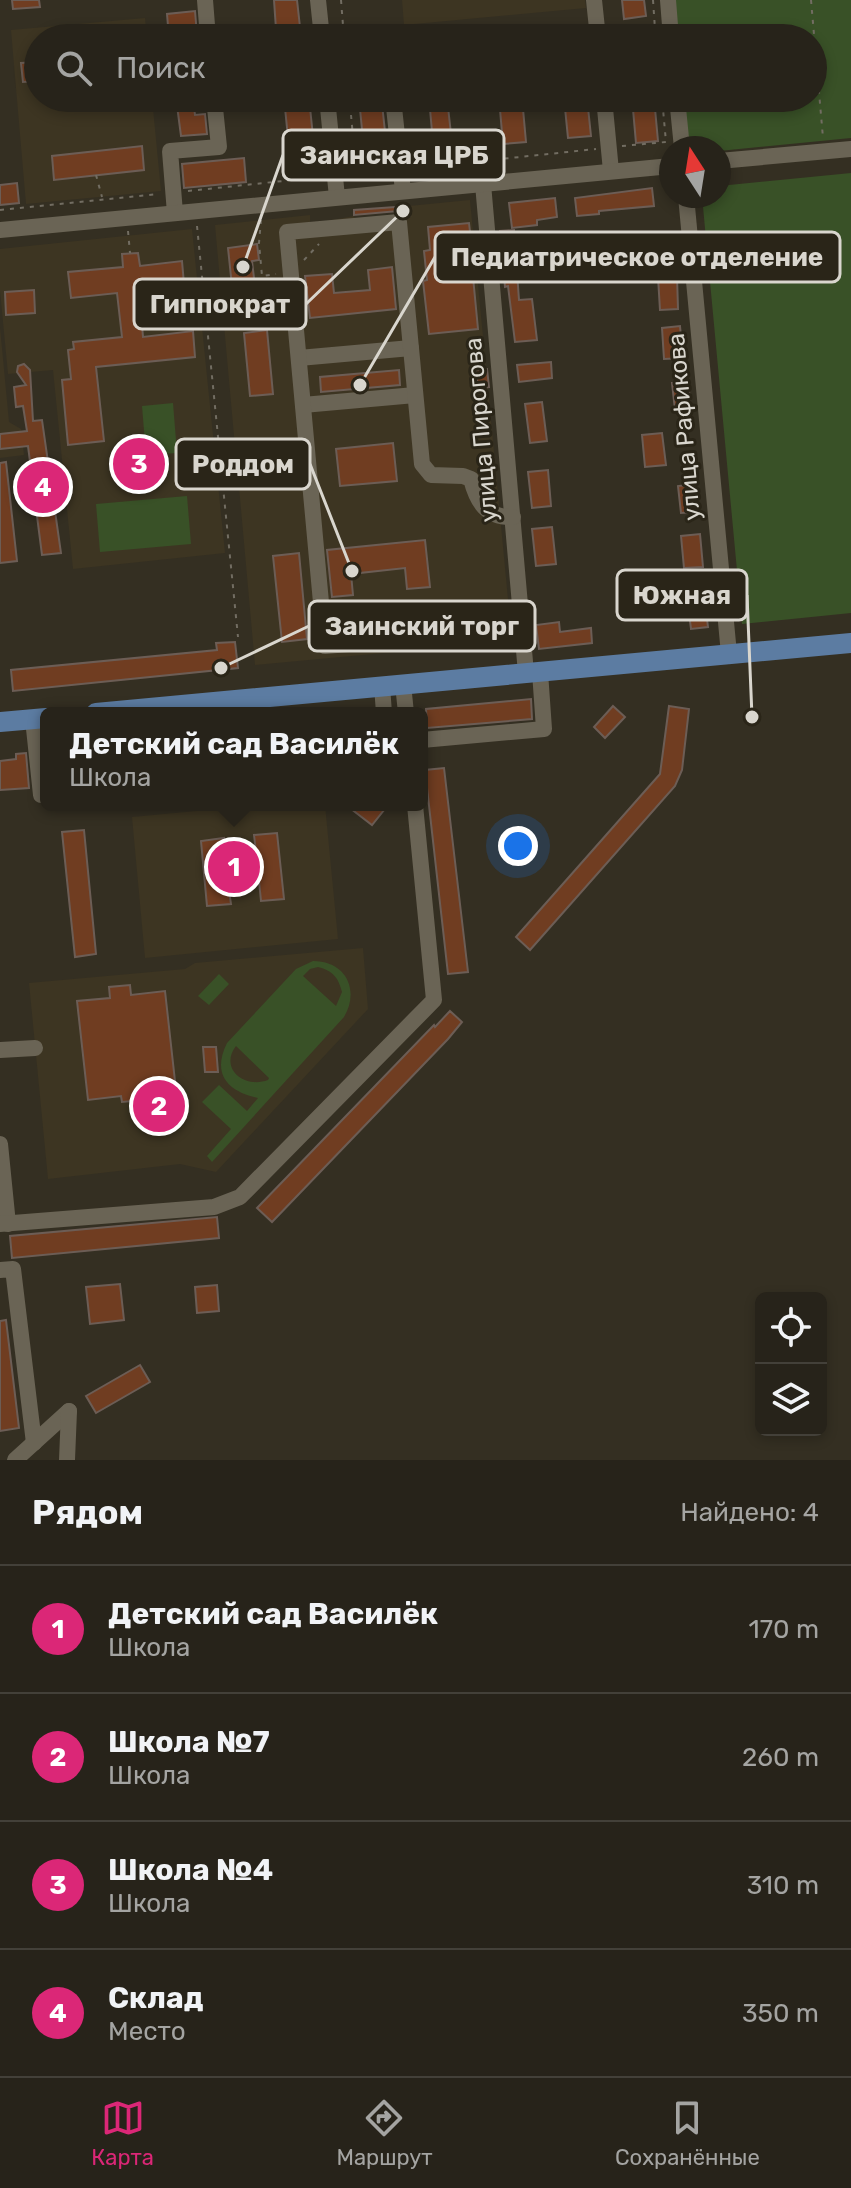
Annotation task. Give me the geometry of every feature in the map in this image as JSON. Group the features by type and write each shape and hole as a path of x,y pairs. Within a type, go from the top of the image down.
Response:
{"main road":[{"path":"217,707 392,685 851,643"},
{"path":"0,722 39,718"}],"street":[{"path":"205,0 207,24"},
{"path":"318,0 321,24"},
{"path":"594,0 597,24"},
{"path":"668,0 670,24"},
{"path":"175,213 170,151 219,147 215,112"},
{"path":"329,112 337,197"},
{"path":"395,112 403,191"},
{"path":"605,112 611,171"},
{"path":"678,112 681,136"},
{"path":"731,160 851,149"},
{"path":"0,230 659,167"},
{"name":"улица Пирогова","path":"428,739 544,729 533,672 513,517 483,184"},
{"name":"улица Рафикова","path":"687,208 729,654"},
{"path":"396,640 325,646 287,232 399,222 422,464 427,472 471,479 479,503 485,509 501,518 513,517"},
{"path":"299,358 411,348"},
{"path":"303,405 415,395"},
{"path":"386,707 392,685"},
{"path":"392,685 403,707"},
{"path":"39,718 40,756"},
{"path":"0,1144 4,1224 214,1207 240,1197 434,1000 416,811"},
{"path":"0,1050 35,1048"},
{"path":"0,1270 13,1269 34,1443"},
{"path":"15,1460 69,1411 67,1460"}],"path":[{"path":"341,0 343,24"},
{"path":"653,0 655,24"},
{"path":"811,0 813,24"},
{"path":"357,112 359,195"},
{"path":"357,174 666,142 663,112"},
{"path":"821,112 824,151"},
{"path":"96,175 103,199"},
{"path":"197,225 238,637"}],"shaded area":[{"path":"402,0 585,0 586,8 415,24 404,24"},
{"path":"145,18 146,24 78,24"},
{"path":"24,29 24,112 153,112 161,191 26,204 11,30"},
{"path":"470,200 512,641 255,665 238,476 234,476 231,448 235,447 215,225 310,215 310,224 354,216 355,220 409,216 409,206"},
{"path":"192,229 225,553 73,569 53,370 8,374 0,291 0,249"},
{"path":"0,327 9,422 21,429 24,455 0,458"},
{"path":"196,811 326,811 338,939 145,958 132,817"},
{"path":"363,948 368,1009 216,1172 180,1164 48,1179 29,983 185,969 195,963"}],"green space":[{"path":"674,0 851,0 851,138 731,150 731,136 688,136 685,112 827,112 827,24 676,24"},
{"path":"851,173 851,613 742,624 703,208 731,208 731,185"},
{"path":"173,403 177,453 146,455 142,406"},
{"path":"187,496 191,544 100,552 96,504"},
{"path":"313,961 334,966 342,972 350,987 349,1007 344,1017 212,1162 207,1156 231,1129 202,1102 219,1085 247,1111 258,1098 231,1086 222,1073 221,1064 227,1043 296,969","holes":["318,967 328,970 339,982 342,992 336,1006 303,976 310,969","236,1046 269,1078 268,1080 250,1082 237,1075 230,1062"]},
{"path":"219,974 229,984 209,1005 198,996"}],"building":[{"path":"12,0 39,0 40,7 13,9"},
{"path":"274,0 297,0 300,24 276,24"},
{"path":"622,0 644,0 646,16 624,19"},
{"path":"195,11 196,24 168,24 167,14"},
{"path":"178,112 205,114 207,134 181,136"},
{"path":"285,112 310,112 317,175 292,177"},
{"path":"360,112 383,112 389,168 366,170"},
{"path":"430,112 449,112 453,152 434,154"},
{"path":"500,112 523,112 526,142 503,144"},
{"path":"565,112 588,112 591,136 568,138"},
{"path":"633,112 655,112 658,141 636,143"},
{"path":"142,146 144,170 54,180 52,156"},
{"path":"244,158 246,182 184,188 182,164"},
{"path":"17,183 19,203 0,205 0,185"},
{"path":"652,188 654,206 577,216 575,198"},
{"path":"555,198 557,217 537,220 537,225 512,228 509,203"},
{"path":"409,206 410,215 398,211 354,215 354,210"},
{"path":"469,223 472,249 464,250 466,277 473,277 478,329 429,334 423,281 427,280 424,251 430,250 428,227"},
{"path":"514,230 519,300 532,299 537,340 515,342 508,286 505,287 500,231"},
{"path":"257,244 259,260 252,261 256,295 281,292 283,309 235,315 228,248"},
{"path":"138,253 140,266 182,261 184,284 139,289 143,337 193,331 195,357 96,367 104,441 68,445 62,380 71,379 68,350 74,349 73,342 122,337 117,293 71,298 68,272 123,267 122,254"},
{"path":"392,267 396,309 310,318 305,276 332,274 334,293 370,290 368,270"},
{"path":"677,276 678,309 660,310 658,277"},
{"path":"34,290 35,313 6,315 5,292"},
{"path":"680,326 683,358 664,359 662,328"},
{"path":"267,330 273,394 250,396 244,333"},
{"path":"551,362 552,378 519,382 517,365"},
{"path":"24,364 30,370 33,421 42,420 61,553 42,555 28,446 0,449 0,434 27,431 23,406 16,407 14,387 26,385 17,372 18,366"},
{"path":"487,369 489,387 478,388 476,370"},
{"path":"399,370 400,385 321,392 320,377"},
{"path":"688,382 691,409 675,410 672,383"},
{"path":"542,402 547,441 530,443 525,404"},
{"path":"662,433 666,465 645,467 642,435"},
{"path":"393,443 397,481 340,486 336,449"},
{"path":"242,446 242,449 276,446 279,480 257,482 256,473 234,476 231,447"},
{"path":"6,462 17,561 0,563 0,463"},
{"path":"548,470 551,506 532,508 528,472"},
{"path":"694,484 696,512 681,513 678,486"},
{"path":"552,527 556,564 536,566 532,529"},
{"path":"700,534 703,567 684,568 681,536"},
{"path":"425,540 430,587 407,589 405,568 351,574 353,595 332,597 327,550"},
{"path":"299,553 307,639 282,642 273,556"},
{"path":"703,587 708,627 691,629 686,590"},
{"path":"559,622 560,632 591,628 592,643 539,649 536,625"},
{"path":"235,642 238,668 13,691 11,670 217,650 216,643"},
{"path":"531,699 532,719 428,728 428,709"},
{"path":"613,706 625,717 605,738 594,727"},
{"path":"669,706 689,709 682,770 675,786 530,950 516,937 660,774"},
{"path":"26,753 29,788 0,790 0,761 16,759 16,754"},
{"path":"444,768 468,972 448,974 428,797 428,770"},
{"path":"354,811 383,811 372,825"},
{"path":"84,830 96,954 75,957 62,832"},
{"path":"277,833 284,899 261,901 259,881 228,884 231,904 207,906 201,841 224,838 227,871 258,868 254,835"},
{"path":"130,985 131,995 165,991 176,1090 142,1094 143,1100 122,1102 121,1096 88,1100 77,1001 110,998 109,987"},
{"path":"450,1011 462,1022 448,1039 272,1222 257,1208"},
{"path":"203,1047 216,1047 218,1072 205,1072"},
{"path":"217,1217 219,1238 12,1258 10,1236"},
{"path":"120,1284 124,1320 90,1324 86,1287"},
{"path":"217,1285 219,1311 197,1313 195,1287"},
{"path":"6,1320 19,1428 0,1431 0,1321"},
{"path":"140,1365 150,1382 96,1413 86,1396"}],"place":[{"name":"Гиппократ","path":"403,211"},
{"name":"Заинская ЦРБ","path":"243,267"},
{"name":"Педиатрическое отделение","path":"360,385"},
{"name":"Школа №4","path":"139,464"},
{"name":"Склад","path":"43,487"},
{"name":"Роддом","path":"352,571"},
{"name":"Заинский торг","path":"221,668"},
{"name":"Южная","path":"752,717"},
{"name":"Детский сад Василёк","path":"234,867"},
{"name":"Школа №7","path":"159,1106"}]}
